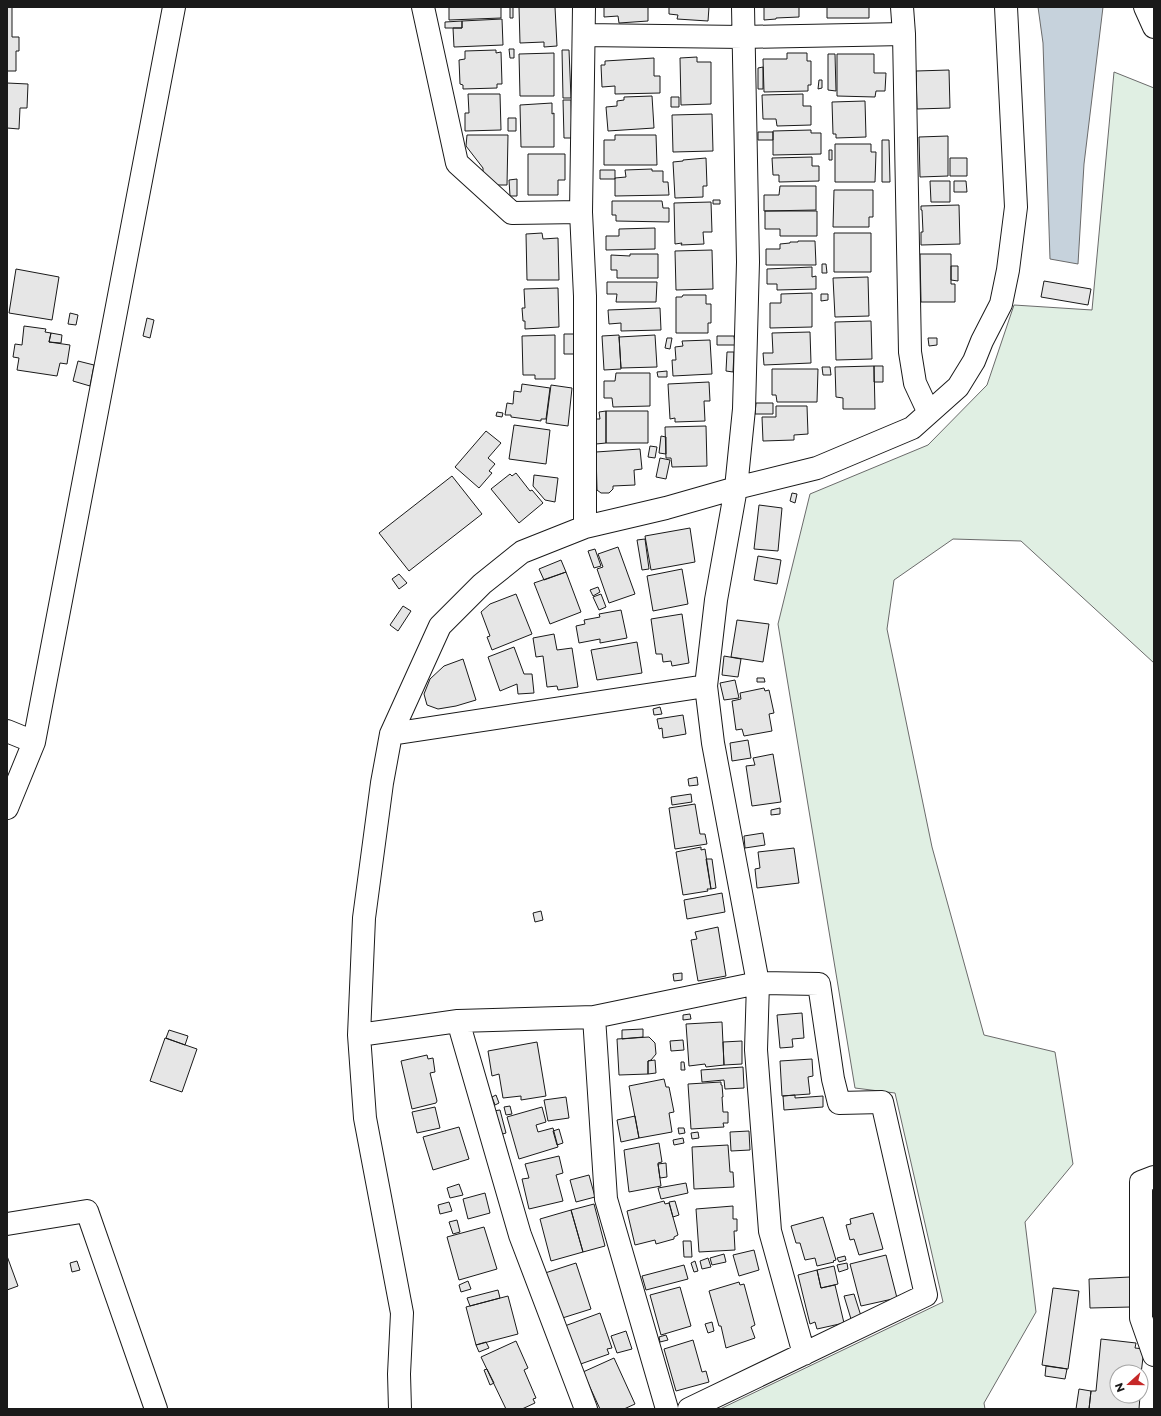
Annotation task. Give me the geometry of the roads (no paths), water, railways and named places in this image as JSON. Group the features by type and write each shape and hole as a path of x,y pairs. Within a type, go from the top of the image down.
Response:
{"street":[{"path":"7,808 34,742 174,7"},
{"path":"423,7 457,163 512,213 581,212"},
{"path":"584,7 581,212 584,296 585,527"},
{"path":"743,7 748,262 744,409 736,488 716,600 706,686 713,743 758,983 756,1050 770,1231 804,1354"},
{"path":"902,7 904,34 910,352 915,383 929,413"},
{"path":"400,1409 399,1374 402,1313 365,1118 359,1034 364,918 382,783 391,734 440,626 482,584 522,552 585,527 666,508 736,488 817,468 912,428 958,387 974,361 982,341 1001,304 1008,270 1016,207 1006,7"},
{"path":"1145,7 1154,27"},
{"path":"584,35 743,37 904,34"},
{"path":"391,734 706,686"},
{"path":"7,731 34,742"},
{"path":"359,1034 458,1021 594,1018 758,983 819,984 833,1079 839,1103 882,1102 926,1295 689,1409"},
{"path":"594,1018 606,1199 667,1409"},
{"path":"458,1021 520,1235 586,1409"},
{"path":"1154,1177 1141,1182 1141,1318 1154,1355"},
{"path":"7,1224 87,1211 156,1409"}]}
